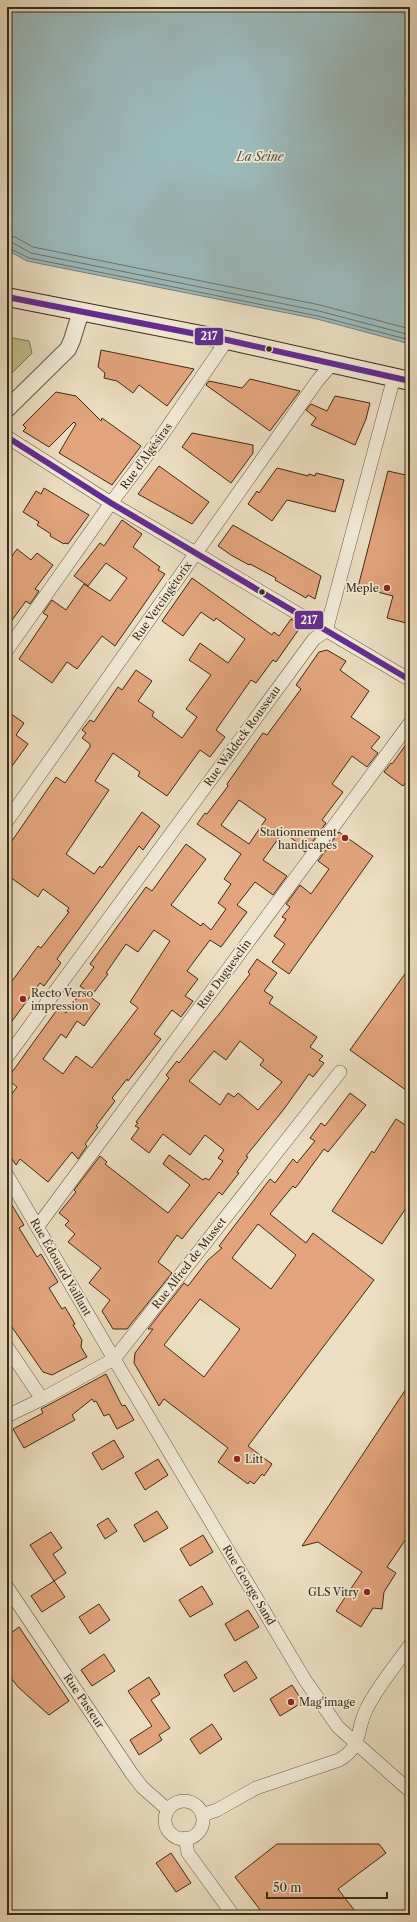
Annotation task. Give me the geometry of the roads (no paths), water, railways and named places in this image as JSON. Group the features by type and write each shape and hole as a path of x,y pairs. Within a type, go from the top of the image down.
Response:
{"main road":[{"path":"7,297 227,340 402,379"}],"street":[{"path":"7,409 68,349 81,311"},
{"name":"Rue d'Algésiras","path":"8,647 111,503 160,438 227,340"},
{"name":"Rue Vercingétorix","path":"7,821 318,380 333,363"},
{"path":"326,631 402,379"},
{"path":"7,436 111,503 410,680"},
{"name":"Rue Waldeck Rousseau","path":"7,1057 314,639 326,631"},
{"name":"Rue Duguesclin","path":"38,1226 410,722"},
{"name":"Rue Alfred de Musset","path":"7,1416 42,1400 114,1359 340,1072"},
{"name":"Rue Édouard Vaillant","path":"7,1175 114,1359"},
{"path":"7,1347 42,1400"},
{"name":"Rue George Sand","path":"114,1359 305,1680 338,1727 410,1791"},
{"name":"Rue Pasteur","path":"7,1586 132,1774 142,1787 168,1810"},
{"path":"202,1815 217,1810 256,1788 347,1756 356,1744 366,1709 410,1645"},
{"path":"185,1801 196,1806 202,1815 200,1829 196,1833 185,1838 174,1836 169,1831 165,1822 168,1810 176,1802 185,1801"},
{"path":"185,1838 188,1853 233,1915"}],"water":[{"name":"La Seine","path":"7,7 410,7 410,344 317,319 27,261 7,250"}],"place":[{"name":"Meple","path":"387,588"},
{"name":"Stationnement handicapés","path":"345,838"},
{"name":"Recto Verso impression","path":"23,999"},
{"name":"Litt","path":"237,1459"},
{"name":"GLS Vitry","path":"367,1592"},
{"name":"Mag'image","path":"291,1702"}]}
